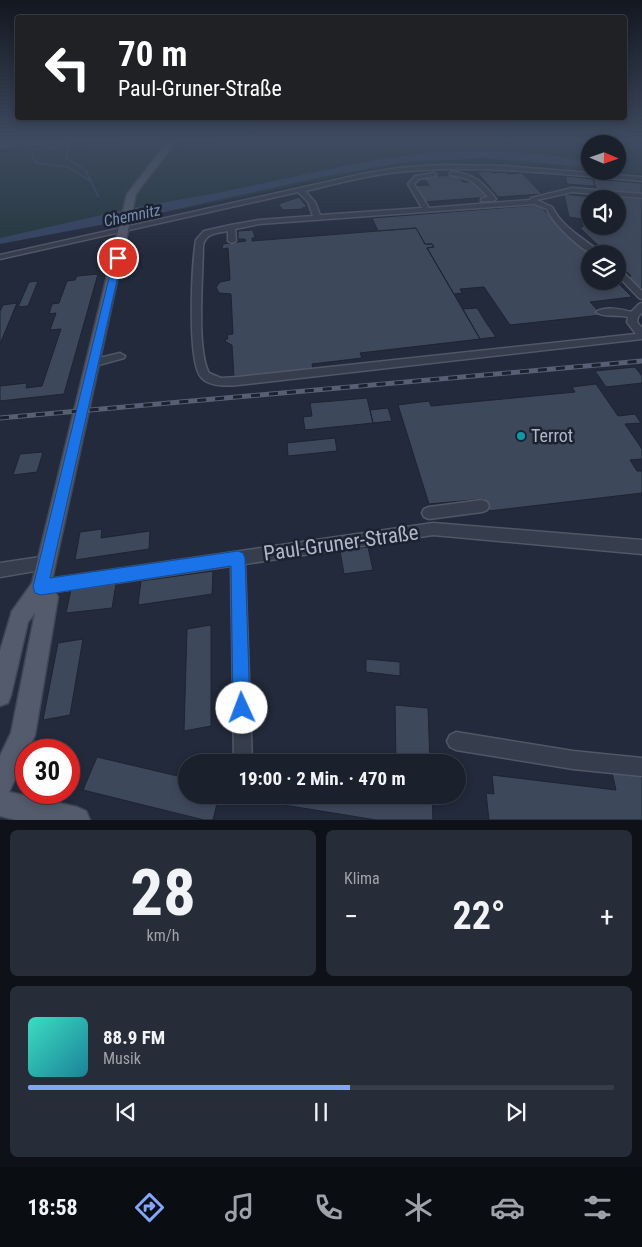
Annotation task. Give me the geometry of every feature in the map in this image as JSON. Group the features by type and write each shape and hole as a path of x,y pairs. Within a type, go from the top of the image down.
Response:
{"main road":[{"path":"0,695 19,618 41,587 95,362 129,206 132,194 142,178"},
{"path":"0,783 23,735 48,597 41,587"},
{"path":"0,803 77,820"}],"street":[{"path":"0,256 126,226 300,190 316,193 360,178"},
{"path":"416,178 411,184 424,207"},
{"path":"462,204 493,199 475,178"},
{"path":"624,178 642,180"},
{"path":"300,190 312,202 321,217"},
{"path":"642,196 572,190 554,196 525,200 259,222 208,233 200,240 198,246 198,352 200,369 204,375 212,380 238,381 642,336 632,322 633,316 642,306"},
{"path":"316,193 321,217"},
{"path":"525,200 546,206 577,240 585,245"},
{"path":"566,219 590,245"},
{"path":"231,227 232,241"},
{"path":"626,280 642,296"},
{"path":"602,312 622,312 633,316"},
{"path":"95,362 120,356"},
{"path":"429,513 482,506"},
{"name":"Paul-Gruner-Straße","path":"41,587 433,529 642,547"},
{"path":"238,558 243,754"},
{"path":"0,570 47,563"},
{"path":"456,741 573,760 642,767"}],"shaded area":[{"path":"0,178 331,178 134,219 123,214 0,238"}],"water":[{"name":"Chemnitz","path":"287,178 316,178 137,218 0,244 0,238 137,207"}],"building":[{"path":"424,178 459,178 463,182 476,182 489,197 423,202 413,186 429,185"},
{"path":"482,178 527,178 542,194 498,197"},
{"path":"566,178 593,180 595,186 567,184"},
{"path":"593,180 642,183 642,195 626,193 626,190 597,190"},
{"path":"564,194 581,196 581,219 569,217"},
{"path":"299,197 307,207 283,210 278,204"},
{"path":"626,197 642,199 642,293 626,277 631,276 626,271 626,245 598,245 587,235 626,235"},
{"path":"539,205 582,245 581,290 625,290 632,297 590,302 602,315 510,325 484,287 460,289 462,293 454,294 427,248 434,247 432,244 425,244 416,228 378,231 372,218"},
{"path":"416,228 425,244 432,244 434,247 427,248 480,339 360,353 362,358 312,364 313,369 234,378 232,345 226,342 225,339 228,339 227,335 233,334 231,294 219,293 216,287 220,282 230,280 228,248 222,249 223,244 246,241 245,239 238,239 238,231 253,230 255,238 252,238 252,241"},
{"path":"98,274 64,394 0,401 0,386 27,383 26,388 42,386 61,329 50,330 56,313 49,314 52,304 59,303 67,281 75,280 77,276"},
{"path":"38,281 28,306 18,307 29,282"},
{"path":"17,303 0,344 0,311 3,305"},
{"path":"477,308 496,337 480,339 463,309"},
{"path":"635,367 642,376 642,383 606,387 595,371"},
{"name":"Terrot","path":"596,384 618,416 635,414 641,423 625,424 642,449 642,459 630,460 637,471 642,471 642,493 489,511 484,499 429,504 398,405 429,401 431,406 575,392 572,387"},
{"path":"367,398 373,423 305,430 303,417 312,416 310,403"},
{"path":"388,408 392,421 373,423 370,410"},
{"path":"335,438 337,451 288,456 287,443"},
{"path":"43,452 37,472 13,475 20,454"},
{"path":"102,529 101,538 150,531 149,549 75,560 80,532"},
{"path":"368,547 373,570 344,574 340,551"},
{"path":"213,571 212,594 138,605 141,581"},
{"path":"116,584 112,608 66,613 71,589"},
{"path":"211,625 211,726 184,731 187,629"},
{"path":"83,639 70,715 43,720 58,643"},
{"path":"366,659 400,662 400,676 366,672"},
{"path":"395,705 428,708 430,754 396,754"},
{"path":"97,757 178,776 178,804 217,804 213,820 204,820 83,790"},
{"path":"611,768 642,772 642,820 489,820 486,793 494,794 492,775 616,790"},
{"path":"432,804 433,820 376,820 284,805"}],"waterway":[{"path":"86,178 91,181"},
{"path":"91,181 98,196"}],"railway":[{"path":"0,418 642,361"}],"place":[{"name":"Terrot","path":"521,436"}],"route":[{"path":"118,258 41,587 238,558 242,708"}]}
